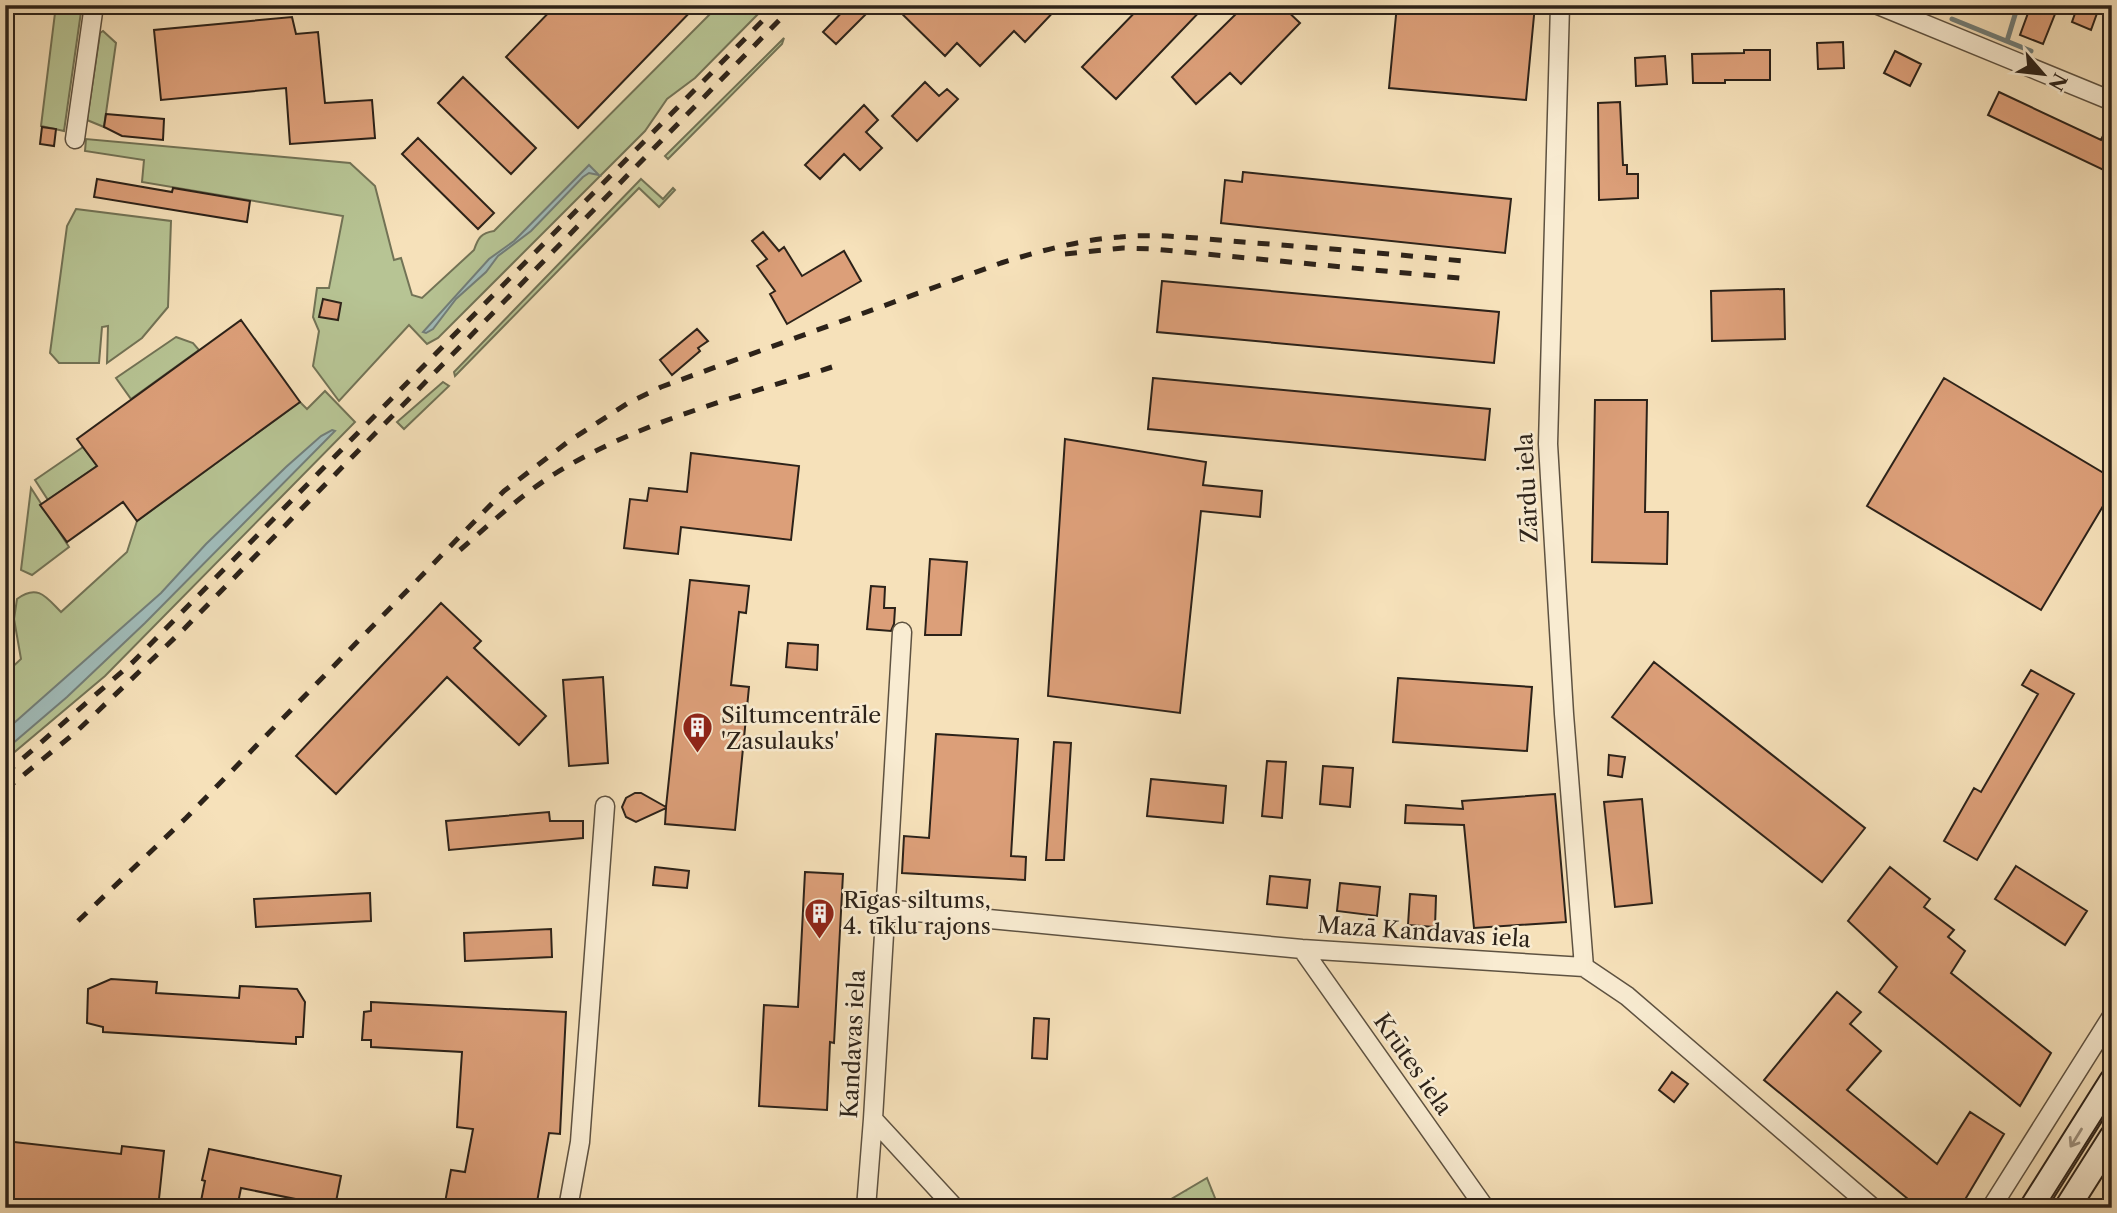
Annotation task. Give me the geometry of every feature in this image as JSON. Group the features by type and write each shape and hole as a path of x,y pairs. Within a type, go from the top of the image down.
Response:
{"main road":[{"path":"2032,1208 2112,1080"},
{"path":"2067,1208 2112,1137"}],"street":[{"path":"75,139 94,5"},
{"name":"Zārdu iela","path":"1560,5 1548,444 1564,714 1584,967"},
{"path":"1878,5 2112,101"},
{"name":"Kandavas iela","path":"866,1208 902,632"},
{"path":"568,1208 580,1142 605,806"},
{"name":"Mazā Kandavas iela","path":"885,909 1302,949 1584,967"},
{"name":"Krūtes iela","path":"1302,949 1485,1208"},
{"path":"1584,967 1627,996 1873,1208"},
{"path":"1991,1208 2112,1016"},
{"path":"873,1119 955,1208"}],"green space":[{"path":"56,5 82,5 64,131 41,126"},
{"path":"719,5 767,5 695,78 667,99 645,131 438,338 427,344 409,325 339,401 313,366 319,331 313,317 317,288 329,288 343,216 142,182 144,160 85,151 86,139 350,163 375,186 394,260 401,258 412,295 422,298 474,250 481,237 494,231"},
{"path":"103,31 116,43 104,127 87,120 100,33"},
{"path":"784,38 782,44 668,159 665,156"},
{"path":"641,179 663,199 673,188 675,190 659,207 639,188 455,376 454,372"},
{"path":"76,209 171,221 168,307 142,338 107,363 108,326 102,327 99,363 59,363 50,353 67,226"},
{"path":"176,337 193,343 199,350 131,399 116,378"},
{"path":"443,382 449,386 404,429 397,422"},
{"path":"325,391 355,422 105,676 5,760 5,674 21,659 14,619 17,599 24,594 36,592 42,594 61,612 127,552 137,521 300,402 307,409"},
{"path":"83,447 97,466 48,500 35,480"},
{"path":"31,488 69,547 32,575 21,570"},
{"path":"1207,1178 1219,1208 1156,1208"}],"water":[{"path":"589,165 599,175 589,173 583,177 531,231 498,256 486,272 456,299 433,329 423,332 489,259 514,241"},
{"path":"335,431 145,623 67,697 5,750 5,731 161,593 206,544 286,467 321,436"}],"building":[{"path":"556,5 697,5 578,128 506,57"},
{"path":"849,5 855,5 865,15 836,44 823,32"},
{"path":"893,5 1060,5 1025,42 1014,31 980,66 957,43 945,56"},
{"path":"1142,5 1146,5 1152,12 1158,5 1206,5 1116,99 1082,67"},
{"path":"1245,5 1281,5 1300,23 1241,84 1230,73 1196,104 1172,77"},
{"path":"1397,5 1535,5 1526,100 1389,88"},
{"path":"2031,5 2047,5 2057,9 2043,44 2020,35"},
{"path":"2078,5 2100,5 2091,30 2072,22"},
{"path":"292,17 296,34 318,32 325,103 372,100 375,138 290,144 286,88 161,100 154,30"},
{"path":"1843,42 1844,68 1818,69 1817,43"},
{"path":"1744,50 1770,50 1770,80 1693,83 1692,54 1744,53"},
{"path":"1895,51 1921,64 1910,86 1884,73"},
{"path":"1665,56 1667,84 1636,86 1635,58"},
{"path":"463,77 536,148 511,174 438,103"},
{"path":"925,82 939,96 947,89 958,99 917,141 892,116"},
{"path":"1999,92 2101,140 2112,117 2112,174 1988,115"},
{"path":"1620,102 1623,165 1627,165 1627,174 1638,174 1638,198 1599,200 1598,103"},
{"path":"864,105 878,120 866,132 882,148 860,170 844,154 820,179 805,165"},
{"path":"106,114 164,119 163,140 122,136 104,127"},
{"path":"42,127 56,129 54,146 40,144"},
{"path":"418,138 494,213 478,229 402,154"},
{"path":"1243,172 1511,199 1505,253 1221,223 1225,180 1242,182"},
{"path":"97,179 172,192 173,188 250,201 247,222 94,197"},
{"path":"763,232 779,251 784,247 802,276 844,251 861,281 787,324 770,294 775,291 757,266 767,259 752,241"},
{"path":"1162,281 1499,312 1494,363 1157,332"},
{"path":"1784,289 1785,339 1712,341 1711,291"},
{"path":"323,299 341,303 338,320 319,317"},
{"path":"241,320 300,402 137,521 123,502 67,542 40,505 97,466 77,439"},
{"path":"697,329 708,341 672,375 660,360"},
{"path":"1153,378 1490,409 1485,460 1148,429"},
{"path":"1944,378 2112,478 2112,491 2041,610 1867,506"},
{"path":"1595,400 1647,400 1645,512 1668,512 1667,564 1592,562"},
{"path":"1065,439 1206,462 1203,485 1262,491 1260,517 1201,511 1180,713 1048,696"},
{"path":"691,453 799,466 791,540 681,527 678,554 624,548 630,499 647,501 649,488 687,492"},
{"path":"930,559 967,562 961,635 925,635"},
{"name":"Siltumcentrāle 'Zasulauks'","path":"690,580 749,586 746,613 739,612 731,685 749,687 735,830 665,824 666,808 636,822 626,817 622,807 626,798 641,793 666,807"},
{"path":"871,586 885,587 884,608 895,608 891,631 867,629"},
{"path":"441,603 481,641 474,648 546,716 519,745 447,677 336,794 296,756"},
{"path":"788,643 818,645 817,670 786,667"},
{"path":"1654,662 1865,828 1822,882 1612,717"},
{"path":"2031,670 2074,694 1977,860 1944,841 1974,788 1981,792 2038,694 2022,685"},
{"path":"603,677 608,763 569,766 563,680"},
{"path":"1398,678 1532,687 1527,751 1393,742"},
{"path":"936,734 1018,739 1011,856 1026,857 1025,880 902,873 904,836 929,838"},
{"path":"1054,742 1071,743 1064,860 1046,860"},
{"path":"1609,755 1625,757 1622,777 1608,775"},
{"path":"1267,761 1286,762 1282,818 1262,816"},
{"path":"1323,766 1353,768 1350,807 1320,804"},
{"path":"1151,779 1226,786 1223,823 1147,816"},
{"path":"1555,794 1566,922 1474,928 1464,825 1405,823 1406,805 1463,809 1462,801"},
{"path":"1642,799 1652,903 1615,907 1604,802"},
{"path":"549,812 550,821 583,821 583,838 449,850 446,821"},
{"path":"2016,866 2087,911 2065,945 1995,899"},
{"path":"655,867 689,871 687,888 653,885"},
{"path":"1890,867 1930,899 1924,907 1954,930 1948,937 1965,951 1951,973 2051,1053 2020,1106 1879,992 1897,967 1848,921"},
{"path":"805,872 843,874 834,1043 830,1042 827,1110 759,1106 764,1005 798,1007"},
{"path":"1270,876 1310,880 1307,908 1267,904"},
{"path":"1340,883 1380,887 1377,916 1337,911"},
{"path":"370,893 371,921 256,927 254,899"},
{"path":"1410,894 1436,896 1435,927 1408,925"},
{"path":"551,929 552,957 465,961 464,933"},
{"path":"111,979 157,982 156,993 239,998 240,986 297,989 305,1002 303,1037 296,1037 296,1044 103,1032 103,1027 87,1023 88,989"},
{"path":"1837,992 1861,1012 1850,1024 1881,1051 1847,1090 1937,1164 1970,1112 2004,1134 1960,1208 1920,1208 1764,1080"},
{"path":"371,1002 566,1012 560,1134 549,1133 536,1208 444,1208 451,1170 465,1172 473,1129 457,1127 462,1052 371,1047 371,1040 362,1040 364,1012 371,1011"},
{"path":"1034,1018 1049,1019 1047,1059 1032,1058"},
{"path":"1672,1072 1688,1084 1674,1102 1659,1090"},
{"path":"5,1141 121,1154 122,1146 164,1151 158,1208 55,1208 22,1204 21,1208 5,1208"},
{"path":"209,1149 341,1176 335,1207 241,1188 237,1208 200,1206"}],"waterway":[{"path":"2007,41 2018,5"},
{"path":"1952,19 2031,51"}],"tram line":[{"path":"2045,1208 2112,1102"}],"railway":[{"path":"5,774 133,662 778,5"},
{"path":"5,790 76,732 184,629 794,5"},
{"path":"78,921 186,818 504,491 569,441 628,403 661,387 1001,263 1045,250 1105,238 1182,237 1472,262"},
{"path":"1065,254 1123,248 1153,249 1469,279"},
{"path":"460,550 531,491 588,455 691,412 832,367"}],"place":[{"name":"Siltumcentrāle 'Zasulauks'","path":"698,755"},
{"name":"Rīgas siltums, 4. tīklu rajons","path":"820,940"}]}
